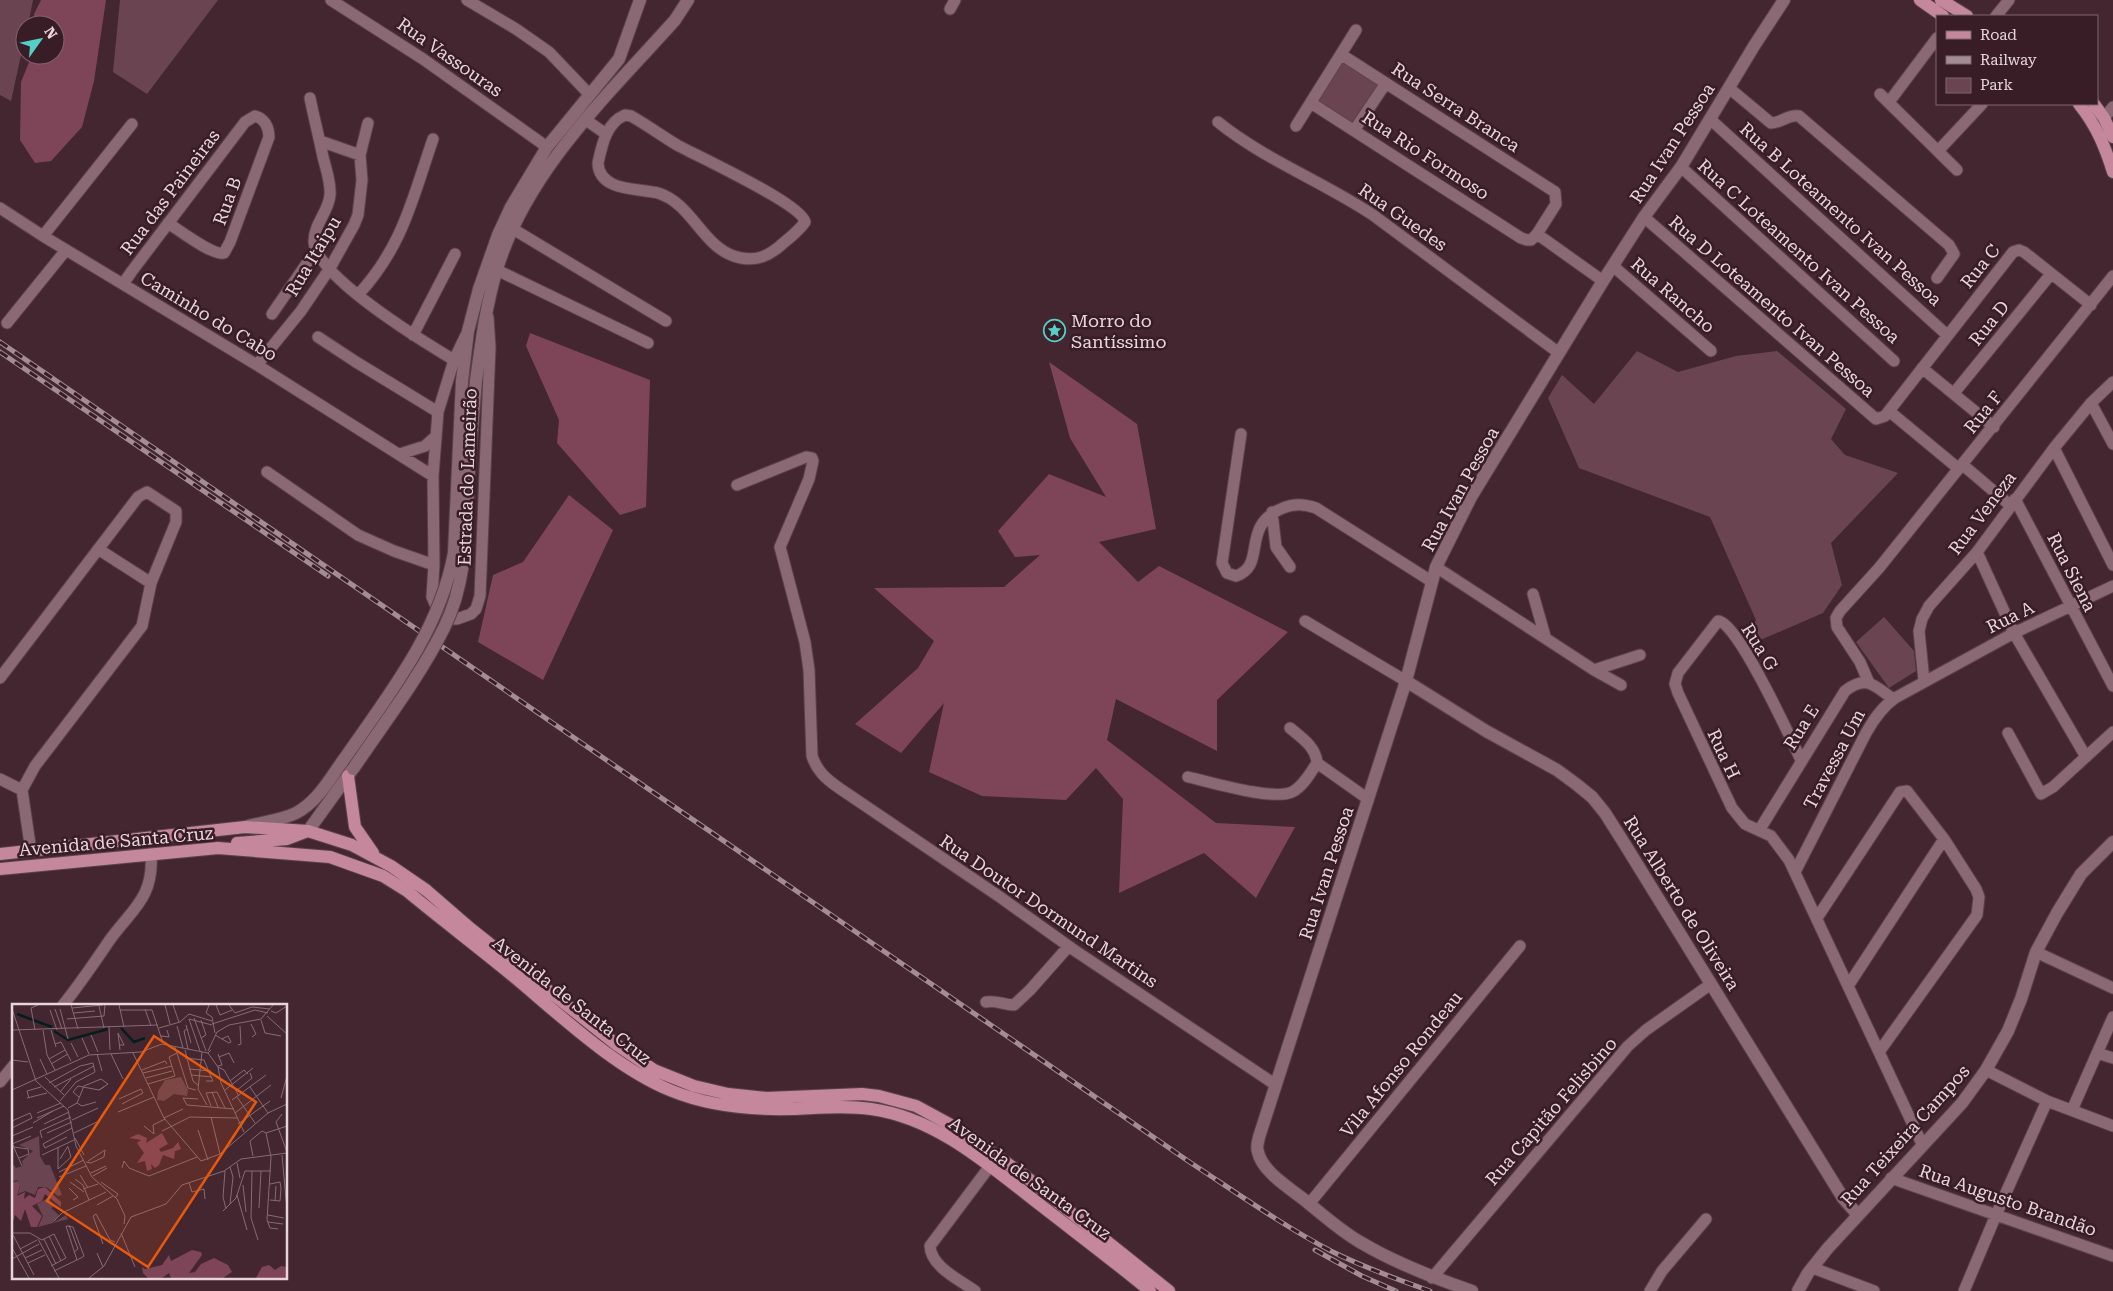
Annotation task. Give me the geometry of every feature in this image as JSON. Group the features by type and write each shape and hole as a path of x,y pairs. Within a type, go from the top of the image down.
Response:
{"main road":[{"path":"1920,0 1942,15"},
{"path":"1941,0 1965,15"},
{"path":"2080,105 2098,131 2106,147 2113,172"},
{"path":"2095,105 2104,118 2113,137"},
{"path":"348,769 355,827 377,857"},
{"name":"Avenida de Santa Cruz","path":"0,854 31,852 245,826 308,831 352,845 377,857 426,890 471,929 617,1045 654,1070 694,1086 728,1094 767,1098 862,1094 879,1096 916,1106 962,1131 1025,1176 1168,1291"},
{"path":"218,848 243,842 290,839 308,831"},
{"name":"Avenida de Santa Cruz","path":"0,869 218,848 330,857 383,876 407,891 608,1054 645,1078 674,1092 711,1102 754,1109 848,1107 889,1112 915,1120 933,1128 990,1166 1150,1291"}],"street":[{"name":"Rua Vassouras","path":"331,0 423,59 547,147"},
{"path":"467,0 516,29 549,52 590,95"},
{"name":"Estrada do Lameirão","path":"308,831 348,769 408,667 434,617 449,579 454,554 462,380 468,332 479,289 498,235 511,208 547,147 619,59 640,0"},
{"path":"675,20 677,0"},
{"name":"Estrada do Lameirão","path":"245,826 287,817 301,810 348,769 416,677 444,627 463,571 476,381 496,270 512,229 548,169 586,120 675,20 688,0"},
{"name":"Rua Ivan Pessoa","path":"1309,1204 1280,1180 1263,1162 1257,1150 1259,1137 1406,680 1436,567 1471,497 1603,280 1644,217 1681,167 1784,0"},
{"path":"1997,15 2009,0"},
{"path":"1296,126 1356,30"},
{"path":"1936,39 1885,98 1957,170"},
{"name":"Rua Serra Branca","path":"1342,55 1552,189 1557,194 1556,204 1537,234"},
{"path":"1354,130 1386,83"},
{"path":"1729,88 1771,123 1779,123 1793,116 1799,116 1949,245 1954,254 1937,278"},
{"path":"310,98 330,192 327,209 315,237 316,250 330,268 358,295 413,335 454,360"},
{"name":"Rua Rio Formoso","path":"1311,103 1521,238 1531,240 1537,234"},
{"path":"1938,151 1981,105"},
{"path":"2104,118 2113,107"},
{"path":"625,115 631,116 676,144 724,168 789,205 802,216 805,222 774,251 762,258 748,259 726,254 714,245 688,215 666,197 657,193 618,187 604,177 598,168 598,163 606,134 617,119 625,115"},
{"name":"Rua B","path":"168,224 211,250 220,254 224,252 230,242 269,137 268,127 258,117 254,116 245,122"},
{"name":"Rua B Loteamento Ivan Pessoa","path":"1710,119 1947,335"},
{"path":"586,120 606,134"},
{"name":"Rua das Paineiras","path":"123,284 245,122"},
{"name":"Rua Guedes","path":"1218,122 1238,138 1354,202 1559,354"},
{"name":"Rua Itaipu","path":"257,365 301,311 330,268 354,225 358,215 362,180 360,155 368,123"},
{"path":"43,236 132,124"},
{"path":"358,295 382,267 401,234 433,139"},
{"path":"320,141 360,155"},
{"name":"Rua C Loteamento Ivan Pessoa","path":"1681,167 1894,361"},
{"name":"Caminho do Cabo","path":"0,208 257,365 433,476"},
{"name":"Rua D Loteamento Ivan Pessoa","path":"1644,217 1876,419 1885,416 1889,411"},
{"path":"512,229 666,321"},
{"path":"1537,234 1603,280"},
{"path":"7,322 66,250"},
{"path":"272,314 316,250"},
{"name":"Rua C","path":"1947,335 2010,255 2016,250 2024,252 2051,274"},
{"path":"413,335 455,254"},
{"name":"Rua Rancho","path":"1613,266 1711,350"},
{"path":"496,270 648,343"},
{"path":"2051,274 2091,305"},
{"name":"Rua D","path":"1954,393 2051,274"},
{"name":"Rua F","path":"1869,683 1860,662 1836,623 1840,612 1879,568 2113,276"},
{"name":"Estrada do Lameirão","path":"468,332 454,360 438,412 433,476 434,564 432,597 439,612 450,619 462,618 471,614 476,609 480,596 490,347 487,314"},
{"name":"Rua D","path":"1922,368 1947,335"},
{"path":"318,337 388,383 438,412"},
{"path":"1994,426 1922,368 1889,411 1961,467 2013,502"},
{"name":"Rua Veneza","path":"1924,682 1919,642 1922,619 1929,606 1977,552 2054,448 2091,404 2113,382"},
{"path":"2091,404 2113,444"},
{"path":"1241,434 1222,563 1227,573 1236,576 1244,573 1250,566 1262,522 1272,512 1298,504 1316,508 1431,581"},
{"path":"400,454 425,446 436,436"},
{"path":"2054,448 2113,565"},
{"name":"Rua Doutor Dormund Martins","path":"737,485 806,458 812,458 814,461 809,478 780,547 805,642 809,670 812,756 815,766 827,779 1000,897 1068,946 1276,1085"},
{"path":"267,472 358,535 394,551 434,564"},
{"path":"0,678 138,496 149,493 176,511 176,522 151,583 142,626 35,766 22,790 31,852"},
{"name":"Rua Siena","path":"2013,502 2113,686"},
{"path":"1272,512 1276,547 1290,567"},
{"path":"98,549 151,583"},
{"path":"1977,552 2014,633 2086,757"},
{"path":"1436,567 1545,636 1594,670 1621,685"},
{"name":"Rua A","path":"1924,682 2014,633 2113,586"},
{"path":"1533,594 1545,636"},
{"path":"1305,621 1406,680"},
{"name":"Rua G","path":"1675,678 1710,629 1718,622 1722,622 1741,645 1801,760"},
{"path":"1594,670 1640,655"},
{"name":"Rua H","path":"1675,678 1678,693 1723,792 1745,824 1760,829 1771,836 1780,846 1795,872 1922,1144"},
{"name":"Rua Alberto de Oliveira","path":"1406,680 1486,731 1557,770 1592,797 1605,813 1624,843 1843,1198 1858,1215"},
{"name":"Travessa Um","path":"1795,872 1866,733 1881,710 1893,699 1924,682"},
{"name":"Rua E","path":"1760,829 1845,691 1858,683 1869,683"},
{"path":"1869,683 1893,699"},
{"path":"1290,728 1312,748 1317,762 1368,799"},
{"path":"2008,733 2041,794 2053,786 2113,732"},
{"path":"1188,777 1265,794 1282,795 1297,789 1317,762"},
{"path":"0,779 22,790"},
{"path":"1817,918 1900,792 1907,791 1944,839 1976,889 1979,897 1977,915 1879,1052"},
{"path":"1848,986 1944,839"},
{"name":"Rua Teixeira Campos","path":"1798,1291 1812,1268 1891,1178 1962,1103 1986,1070 2008,1031 2021,999 2036,952 2070,890 2081,874 2113,842"},
{"path":"64,1004 146,893 153,871 152,854"},
{"path":"986,1002 992,1000 1006,1005 1014,1005 1030,990 1068,946"},
{"name":"Vila Afonso Rondeau","path":"1309,1204 1520,946"},
{"path":"2036,952 2113,988"},
{"name":"Rua Capitão Felisbino","path":"1432,1278 1628,1046 1646,1030 1711,984"},
{"path":"2072,1110 2113,1017"},
{"path":"2097,1053 2113,1058"},
{"path":"0,1082 12,1067"},
{"path":"1986,1070 2047,1101 2113,1126"},
{"path":"1964,1291 2047,1101"},
{"path":"975,1291 938,1263 930,1252 930,1246 990,1166"},
{"name":"Rua Augusto Brandão","path":"1891,1178 2113,1256"},
{"path":"1309,1204 1339,1229 1361,1243 1432,1278 1472,1291"},
{"path":"1650,1291 1662,1271 1706,1219"},
{"path":"1812,1268 1874,1291"}],"green space":[{"path":"0,0 33,0 30,15 15,15 15,65 19,65 11,101 0,95"},
{"path":"120,0 218,0 147,94 113,72"},
{"path":"1342,55 1386,83 1355,129 1311,103"},
{"path":"1637,351 1678,372 1736,356 1777,351 1846,409 1831,439 1845,455 1898,473 1831,543 1842,585 1823,613 1758,641 1751,634 1756,620 1710,517 1579,468 1548,398 1562,375 1594,404"},
{"path":"1884,617 1914,651 1916,671 1889,688 1856,642"}],"shaded area":[{"path":"41,0 106,0 94,81 82,127 51,161 35,163 20,140 21,82 28,65 65,65 65,15 34,14"},
{"path":"530,333 650,380 646,507 620,515 557,443 559,420 526,346"},
{"path":"1049,362 1137,424 1156,529 1099,542 1138,582 1159,566 1288,632 1217,700 1217,751 1116,699 1107,740 1216,823 1295,827 1256,898 1204,853 1119,893 1123,799 1096,768 1066,800 982,796 929,772 944,703 901,753 855,724 918,668 934,641 874,588 1004,587 1040,555 1015,557 998,531 1049,474 1106,497 1070,438"},
{"path":"569,495 613,530 543,680 478,642 493,575 523,562"}],"railway":[{"path":"0,342 1191,1163 1277,1220 1331,1251 1367,1268 1430,1291"},
{"path":"0,352 328,576"},
{"path":"1315,1250 1362,1276 1396,1291"}],"place":[{"name":"Morro do Santíssimo","path":"1055,330"}]}
